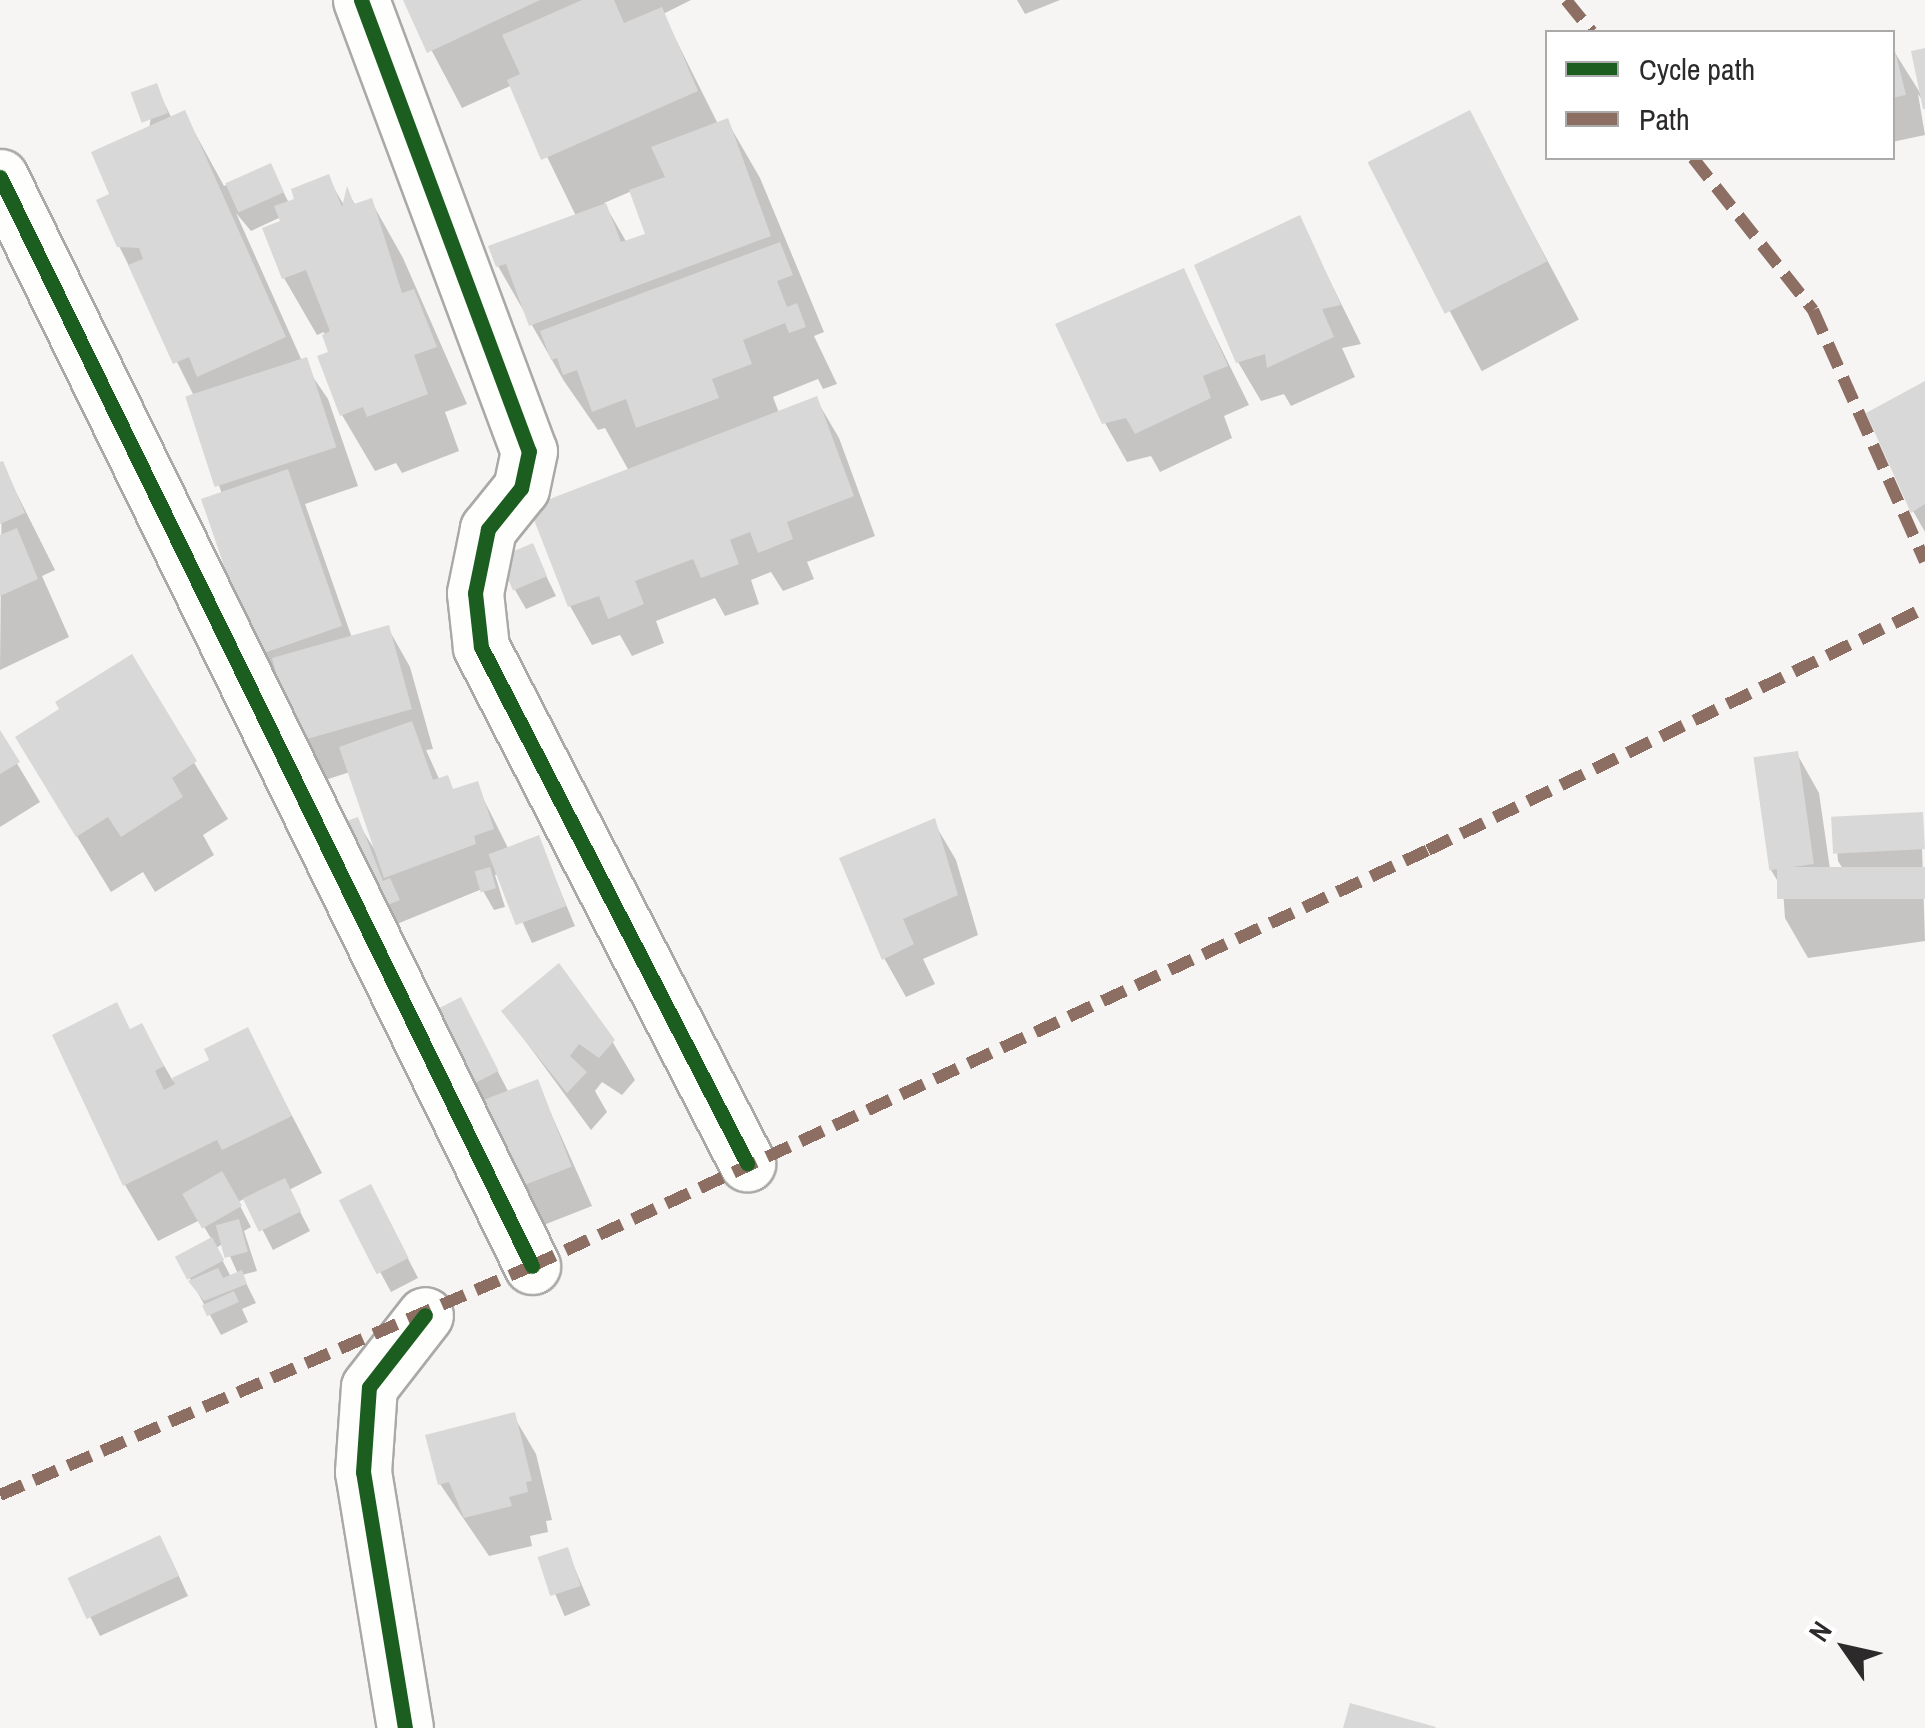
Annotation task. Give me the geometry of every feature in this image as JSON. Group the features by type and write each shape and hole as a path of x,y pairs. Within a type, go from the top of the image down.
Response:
{"street":[{"path":"361,0 529,451 522,488 488,529 475,593 482,647 747,1163"},
{"path":"0,177 532,1266"},
{"path":"405,1728 363,1472 369,1387 425,1315"}],"building":[{"path":"403,0 540,0 427,53"},
{"path":"582,0 614,0 624,23 662,7 698,91 541,160 507,80 520,74 502,35"},
{"path":"1925,48 1925,109 1923,109 1911,51"},
{"path":"1895,51 1906,95 1895,97"},
{"path":"157,83 168,113 142,123 131,93"},
{"path":"185,110 286,337 197,377 189,357 173,364 128,265 143,259 139,248 117,247 96,200 109,194 91,152"},
{"path":"1470,110 1547,261 1445,314 1368,162"},
{"path":"728,118 771,236 529,326 506,264 496,267 488,246 606,203 621,242 645,234 629,190 665,177 651,147"},
{"path":"271,163 284,192 238,213 225,183"},
{"path":"329,174 342,207 347,186 354,204 372,198 402,293 414,289 437,347 414,355 428,394 367,417 363,407 340,416 317,356 328,352 322,335 330,331 306,270 282,279 262,228 280,221 274,206 294,199 291,189"},
{"path":"1300,215 1341,305 1322,309 1334,337 1267,368 1265,354 1236,363 1194,265"},
{"path":"780,242 793,275 777,281 787,307 797,303 806,327 789,333 785,323 743,340 752,364 712,379 719,398 636,428 626,399 592,412 577,370 563,375 557,358 551,360 540,331"},
{"path":"1184,268 1228,366 1203,376 1211,398 1135,434 1126,418 1102,424 1055,324"},
{"path":"307,357 336,447 215,487 185,397"},
{"path":"1925,381 1925,504 1911,513 1866,413"},
{"path":"817,396 854,496 787,522 793,539 758,553 750,532 730,540 739,564 701,578 693,559 635,581 644,604 608,619 599,596 568,607 529,507"},
{"path":"3,461 25,513 0,524 0,462"},
{"path":"288,469 342,626 255,656 201,499"},
{"path":"17,528 38,579 0,596 0,535"},
{"path":"533,543 547,576 513,591 499,557"},
{"path":"389,625 412,709 300,741 263,677 276,673 272,658"},
{"path":"132,654 197,761 172,778 183,797 121,837 108,817 76,837 15,737 59,709 55,702"},
{"path":"412,721 433,780 448,775 453,789 478,781 494,829 474,836 476,844 384,878 339,747"},
{"path":"0,730 20,762 0,774"},
{"path":"1798,751 1814,864 1769,870 1753,757"},
{"path":"1923,812 1925,849 1833,854 1831,817"},
{"path":"358,817 383,881 390,878 400,900 367,913 333,826"},
{"path":"935,818 958,895 903,919 914,944 882,960 839,858"},
{"path":"539,835 566,906 516,925 489,854"},
{"path":"490,867 496,888 481,893 475,871"},
{"path":"1777,867 1925,867 1925,899 1777,899"},
{"path":"559,963 615,1040 599,1058 579,1044 570,1056 587,1072 567,1093 501,1011"},
{"path":"461,997 499,1071 465,1088 427,1014"},
{"path":"117,1002 130,1029 142,1023 164,1066 155,1071 164,1090 175,1084 172,1078 209,1060 204,1049 248,1027 292,1116 222,1150 217,1140 123,1186 52,1035"},
{"path":"538,1079 572,1167 512,1190 478,1102"},
{"path":"222,1171 242,1206 202,1229 182,1194"},
{"path":"285,1178 301,1211 259,1232 243,1199"},
{"path":"371,1184 409,1258 377,1274 339,1200"},
{"path":"239,1219 248,1252 225,1258 216,1225"},
{"path":"212,1237 224,1260 187,1280 175,1257"},
{"path":"218,1268 223,1278 242,1270 247,1284 204,1301 188,1281"},
{"path":"234,1291 239,1302 207,1316 202,1305"},
{"path":"515,1412 532,1481 526,1482 528,1492 509,1497 512,1506 464,1518 449,1482 438,1485 425,1435"},
{"path":"160,1535 179,1576 87,1619 68,1578"},
{"path":"568,1547 581,1586 550,1596 538,1557"},
{"path":"1350,1703 1436,1727 1343,1728"}],"marked path":[{"path":"1566,0 1590,30"},
{"path":"1695,160 1813,310 1925,561"},
{"path":"0,1495 532,1266 1428,850 1925,608"}],"cycle path":[{"path":"361,0 529,451 521,488 488,529 475,593 481,647 747,1163"},
{"path":"0,177 532,1266"},
{"path":"405,1728 363,1472 369,1387 425,1315"}]}
